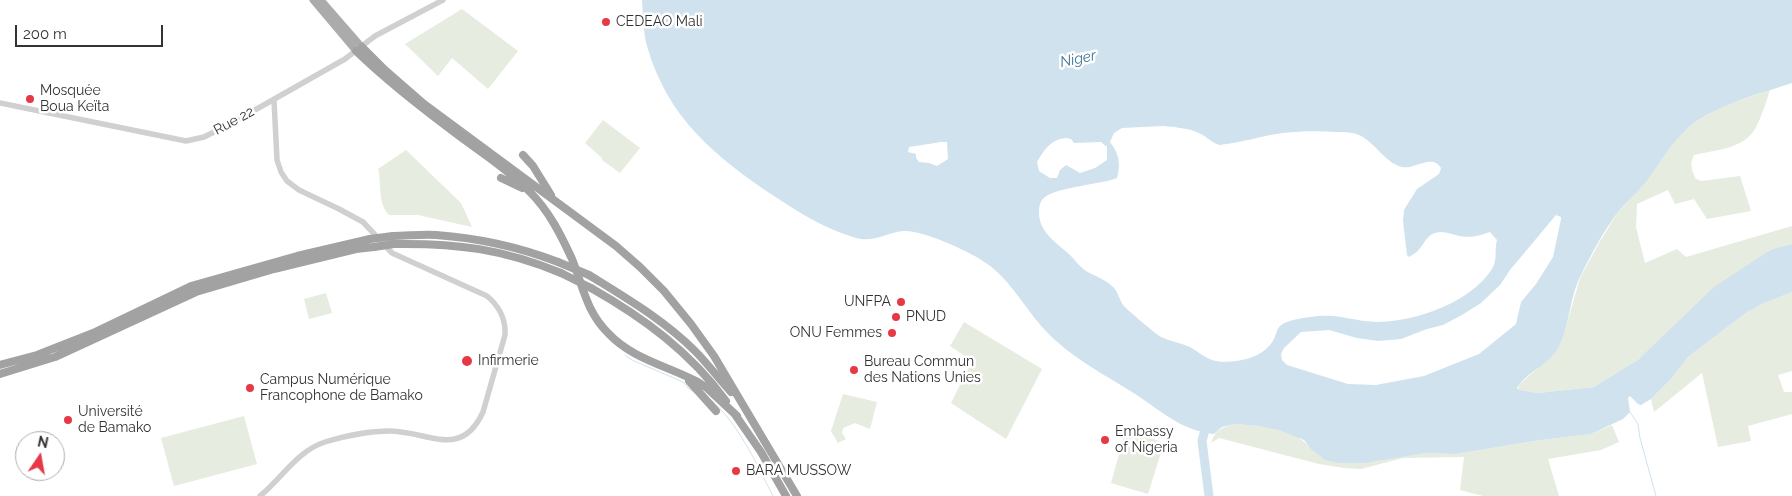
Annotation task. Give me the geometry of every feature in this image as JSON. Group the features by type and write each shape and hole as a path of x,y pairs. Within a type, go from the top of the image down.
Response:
{"highway":[{"path":"359,49 381,76 506,171 530,192 550,216 572,260 588,306 608,334 631,352 682,374 707,388 737,416"},
{"path":"359,49 424,104 554,199 640,267 675,303 714,356 797,496"},
{"path":"523,155 533,166 554,199"},
{"path":"501,178 530,192"},
{"path":"0,374 55,357 196,292 274,270 374,247 393,240 434,235 501,245 558,262 589,275 626,297 696,351 743,405"},
{"path":"0,365 37,355 93,332 191,286 288,258 370,239 465,246 500,253 539,264 562,273 633,312 655,328 698,366 737,416 761,452 786,496"},
{"path":"682,374 716,411"}],"main road":[{"path":"314,0 359,49"},
{"path":"320,0 359,49"}],"street":[{"name":"Rue 22","path":"0,103 186,140 204,137 232,124 344,60 375,36 443,0"},
{"path":"260,496 306,451 323,443 364,433 378,432 401,432 439,440 453,440 468,434 478,424 483,412 506,326 500,310 486,296 392,252 363,222 340,209 310,196 287,181 281,172 277,160 274,100"}],"shaded area":[{"path":"462,9 518,51 488,89 452,58 438,76 405,44"},
{"path":"1770,90 1756,127 1745,140 1720,150 1694,155 1691,164 1696,179 1702,181 1740,176 1751,211 1707,219 1694,199 1675,204 1668,190 1637,204 1636,227 1645,263 1677,249 1686,257 1792,226 1792,244 1772,249 1639,359 1594,387 1538,393 1518,390 1519,385 1549,358 1565,330 1580,278 1616,215 1647,179 1677,137 1720,107"},
{"path":"603,120 640,148 620,173 602,160 585,143"},
{"path":"406,150 461,203 472,227 418,215 389,215 381,199 378,169"},
{"path":"1792,292 1792,371 1778,375 1784,392 1792,392 1792,414 1748,426 1751,441 1718,447 1702,373 1654,412 1651,399 1671,379 1688,357 1747,312"},
{"path":"326,293 332,313 309,319 304,299"},
{"path":"964,322 1042,369 1006,439 951,403 972,361 950,346"},
{"path":"843,394 877,402 870,429 855,423 843,428 842,433 846,439 838,443 831,431"},
{"path":"244,416 257,464 174,486 161,438"},
{"path":"1235,424 1265,427 1286,432 1303,441 1310,448 1398,457 1426,453 1456,454 1591,434 1612,425 1619,442 1601,450 1548,459 1559,496 1483,496 1460,490 1464,457 1403,458 1361,469 1319,464 1219,438 1211,443 1220,430"},
{"path":"1126,429 1164,443 1148,494 1111,483"}],"water":[{"name":"Niger","path":"642,0 1792,0 1792,83 1743,99 1708,114 1682,133 1648,179 1615,216 1597,245 1577,284 1565,331 1558,348 1549,359 1526,377 1517,388 1538,393 1594,387 1639,359 1714,287 1772,249 1792,244 1792,292 1747,312 1688,357 1671,379 1651,399 1641,405 1630,396 1628,398 1630,412 1623,419 1591,434 1456,454 1426,453 1364,463 1339,463 1325,460 1310,448 1304,440 1279,430 1235,424 1222,427 1214,434 1202,432 1191,429 1171,418 1065,348 1045,330 1003,278 979,258 946,242 912,232 904,231 869,239 856,238 845,234 813,220 793,208 732,166 696,133 680,114 667,94 647,46","holes":["1163,126 1182,128 1201,134 1219,145 1283,133 1310,131 1348,132 1365,138 1396,165 1407,167 1433,162 1441,168 1439,174 1417,189 1404,210 1403,221 1407,255 1409,257 1414,254 1428,237 1438,232 1467,237 1490,232 1497,240 1494,265 1483,281 1471,291 1442,308 1394,321 1379,322 1334,316 1314,316 1293,320 1279,327 1273,341 1264,351 1237,361 1223,362 1213,360 1190,347 1161,337 1154,332 1123,305 1112,286 1089,273 1050,238 1040,222 1040,205 1047,196 1065,189 1117,178 1118,159 1110,142 1114,133 1122,128","1060,139 1071,139 1074,143 1101,142 1107,147 1107,160 1095,168 1080,173 1066,165 1060,170 1057,178 1050,178 1039,171 1037,162 1048,146","947,142 948,159 937,166 919,162 916,154 908,152 909,147","1556,215 1561,217 1553,257 1536,284 1521,302 1516,324 1479,354 1424,376 1376,385 1348,384 1287,365 1282,360 1281,354 1284,348 1301,332 1329,330 1357,338 1378,341 1401,339 1443,325 1481,303 1500,285 1510,270"]}],"waterway":[{"path":"625,355 632,360 683,382 695,393"},
{"path":"710,399 730,420 738,432 773,496"},
{"path":"1630,412 1638,424 1656,496"},
{"path":"1207,422 1202,441 1209,496"}],"place":[{"name":"CEDEAO Mali","path":"606,22"},
{"name":"Mosquée Boua Keïta","path":"30,99"},
{"name":"UNFPA","path":"901,302"},
{"name":"PNUD","path":"896,317"},
{"name":"ONU Femmes","path":"892,333"},
{"name":"Infirmerie","path":"467,361"},
{"name":"Bureau Commun des Nations Unies","path":"854,370"},
{"name":"Campus Numérique Francophone de Bamako","path":"250,388"},
{"name":"Université de Bamako","path":"68,420"},
{"name":"Embassy of Nigeria","path":"1105,440"},
{"name":"BARA MUSSOW","path":"736,471"}]}
